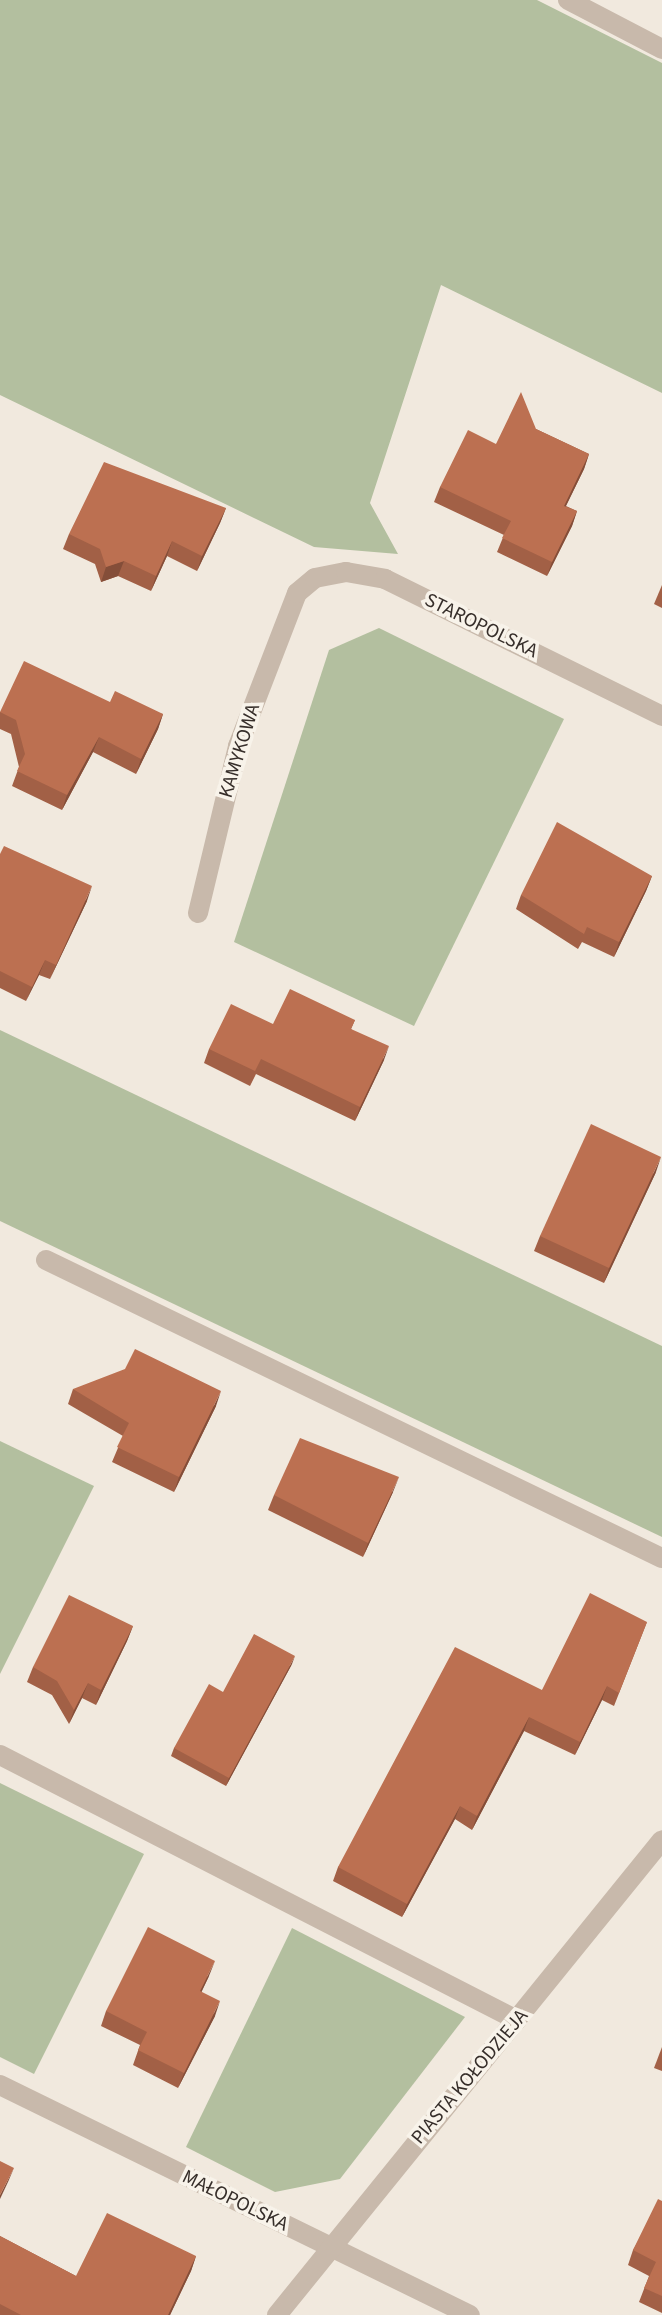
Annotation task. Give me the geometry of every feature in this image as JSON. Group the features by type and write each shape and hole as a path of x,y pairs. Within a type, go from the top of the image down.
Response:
{"street":[{"path":"568,0 662,49"},
{"name":"STAROPOLSKA","path":"297,593 329,573 385,579 662,716"},
{"name":"KAMYKOWA","path":"198,913 238,746 297,593"},
{"path":"46,1260 662,1558"},
{"path":"0,1755 517,2020"},
{"name":"PIASTA KOŁODZIEJA","path":"277,2315 329,2247 662,1840"},
{"name":"MAŁOPOLSKA","path":"0,2085 470,2315"}],"green space":[{"path":"0,0 537,0 662,63 662,393 441,285 370,503 398,554 314,547 0,395"},
{"path":"379,628 564,719 414,1026 234,942 329,650"},
{"path":"0,1030 662,1346 662,1537 0,1221"},
{"path":"0,1441 94,1486 0,1674"},
{"path":"0,1783 144,1854 34,2074 0,2057"},
{"path":"292,1928 465,2017 340,2179 275,2192 186,2147"}],"building":[{"path":"521,392 536,429 589,454 564,506 577,511 552,562 502,538 511,521 440,487 468,430 496,444"},
{"path":"104,462 226,508 202,556 172,541 156,576 124,561 106,567 100,549 69,534"},
{"path":"24,661 110,702 115,691 163,714 141,759 99,737 67,795 17,771 25,754 16,720 0,712"},
{"path":"557,822 652,876 619,942 587,927 584,934 521,895"},
{"path":"4,846 92,886 56,965 45,960 32,987 0,971 0,854"},
{"path":"290,989 355,1020 351,1029 389,1046 360,1107 261,1059 255,1071 209,1049 231,1004 273,1024"},
{"path":"591,1124 661,1157 609,1268 540,1236"},
{"path":"135,1349 221,1391 179,1477 117,1447 129,1423 73,1389 125,1369"},
{"path":"300,1438 399,1477 368,1543 274,1495"},
{"path":"590,1593 647,1622 619,1693 607,1686 580,1742 529,1717 477,1816 460,1806 407,1904 338,1867 455,1647 542,1690"},
{"path":"69,1595 133,1626 101,1690 88,1683 74,1710 57,1681 33,1667"},
{"path":"254,1634 295,1656 229,1778 174,1748 209,1684 223,1692"},
{"path":"148,1927 215,1961 200,1991 220,2001 184,2073 138,2050 147,2032 106,2011"},
{"path":"0,2161 14,2168 0,2195"},
{"path":"658,2199 662,2201 662,2296 644,2288 656,2262 633,2250"},
{"path":"107,2213 196,2256 168,2315 21,2315 0,2304 0,2236 76,2276"}]}
